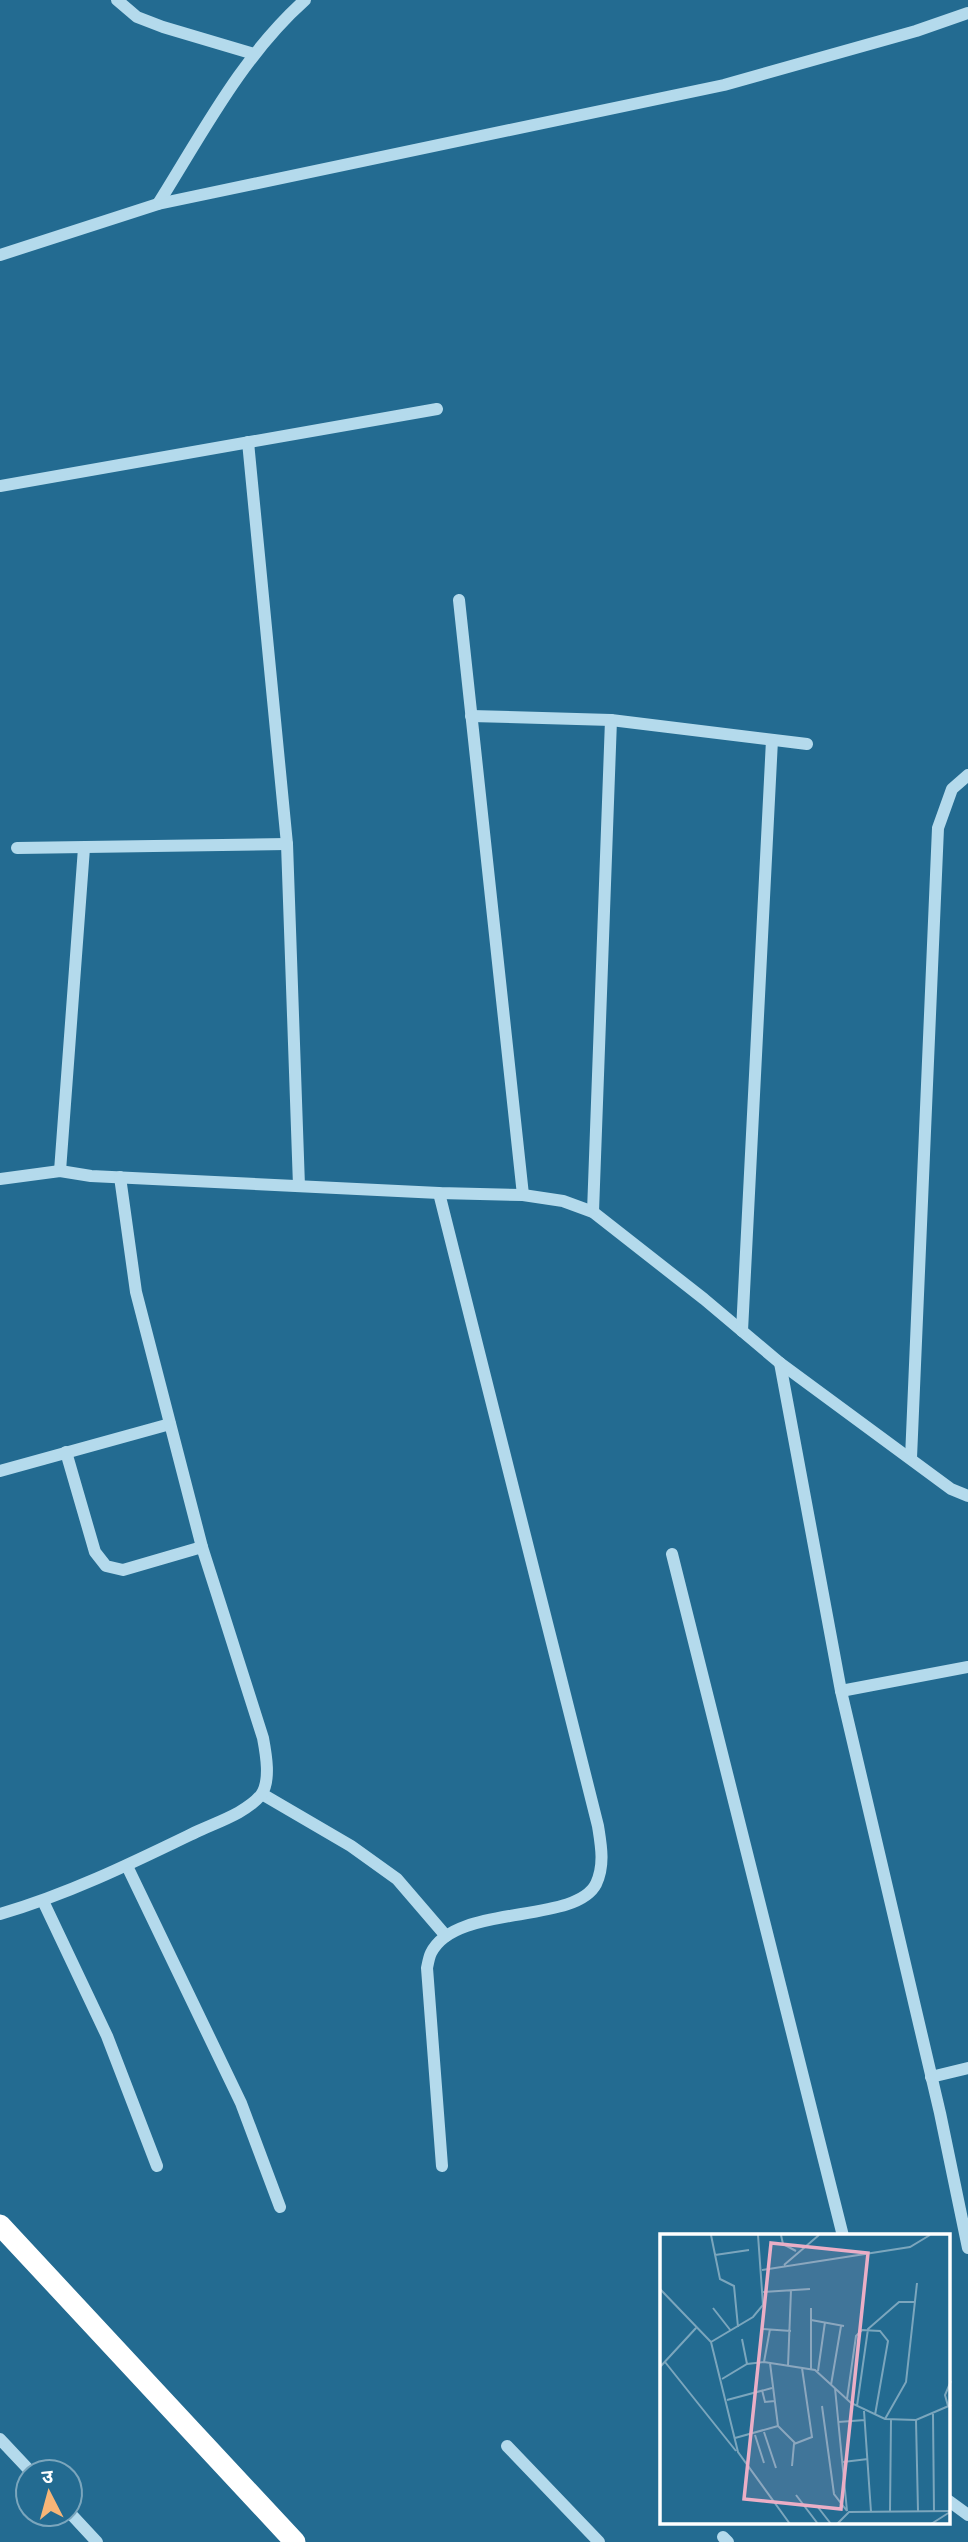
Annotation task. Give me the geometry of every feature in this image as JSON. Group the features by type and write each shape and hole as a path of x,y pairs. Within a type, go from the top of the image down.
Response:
{"highway":[{"path":"0,2225 295,2542"}],"street":[{"path":"117,0 137,17 254,54"},
{"path":"285,0 288,16"},
{"path":"158,204 254,54 305,0"},
{"path":"0,256 158,204 724,85 916,31 968,13"},
{"path":"0,486 437,409"},
{"path":"248,442 287,844 299,1186"},
{"path":"459,600 523,1195"},
{"path":"471,716 611,720 807,744"},
{"path":"593,1212 611,720"},
{"path":"742,1331 772,740"},
{"path":"911,1458 938,828 952,789 968,775"},
{"path":"16,848 287,844"},
{"path":"60,1171 84,848"},
{"path":"0,1179 60,1171 120,1177 523,1195 563,1201 593,1212 780,1363 951,1489 968,1496"},
{"path":"0,1914 43,1901 127,1866 244,1809 262,1794 268,1765 263,1738 202,1547 136,1292 120,1177"},
{"path":"439,1193 598,1826 603,1860 595,1886 575,1902 471,1925 446,1936 432,1951 426,1968 442,2166"},
{"path":"780,1363 841,1691 968,2248"},
{"path":"0,1471 170,1424"},
{"path":"66,1452 95,1552 106,1566 124,1570 202,1547"},
{"path":"672,1554 842,2234"},
{"path":"841,1691 968,1667"},
{"path":"262,1794 351,1846 397,1879 446,1936"},
{"path":"127,1866 241,2103 280,2207"},
{"path":"43,1901 107,2036 157,2166"},
{"path":"931,2077 968,2068"},
{"path":"0,2439 18,2458"},
{"path":"507,2446 599,2542"},
{"path":"950,2502 968,2515"},
{"path":"84,2528 97,2542"}]}
